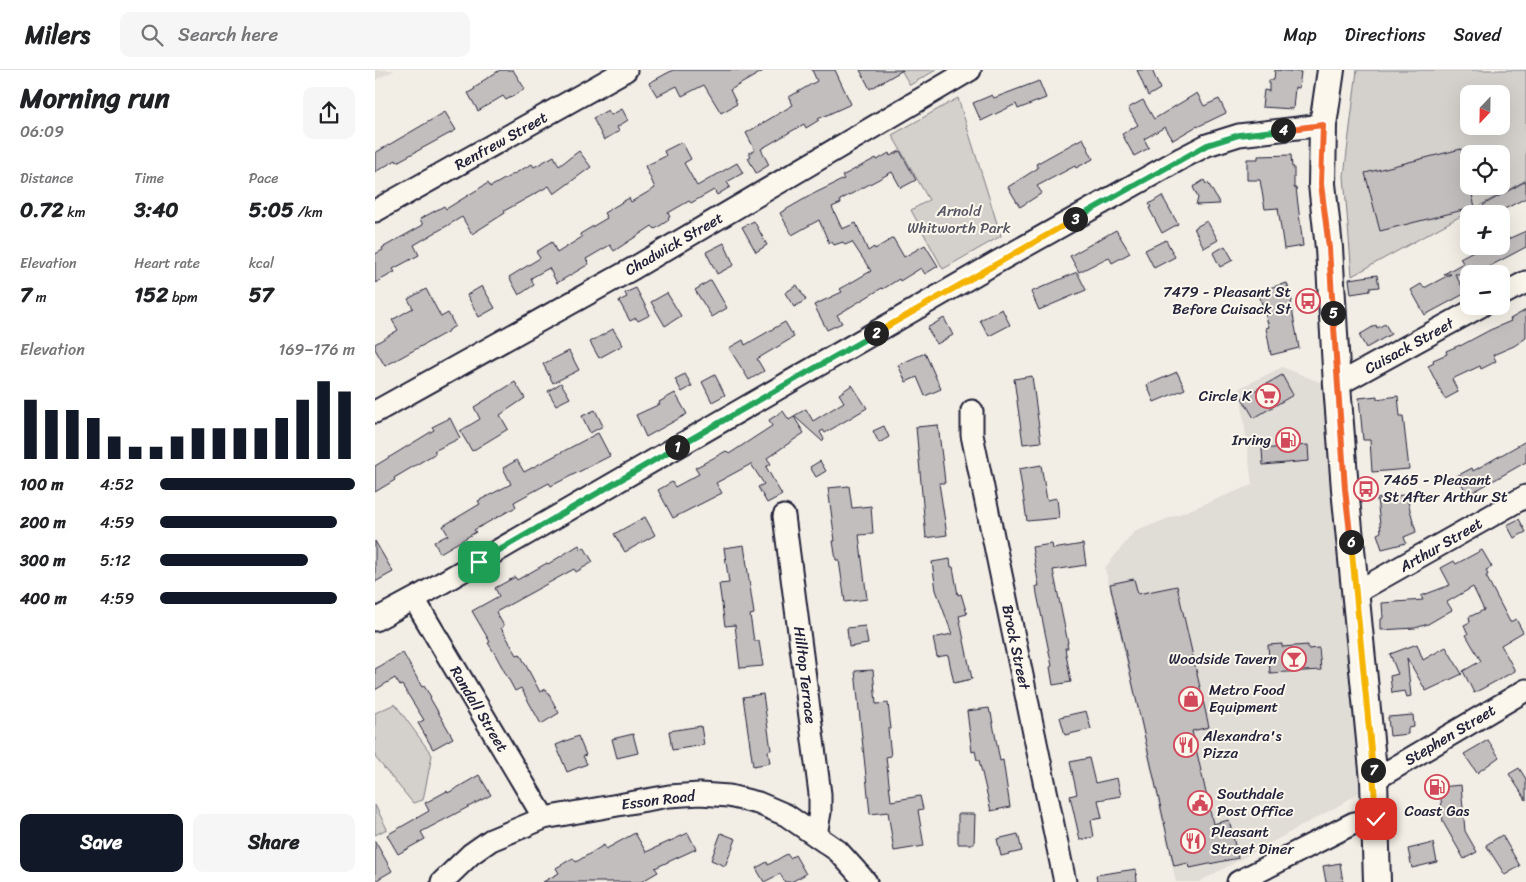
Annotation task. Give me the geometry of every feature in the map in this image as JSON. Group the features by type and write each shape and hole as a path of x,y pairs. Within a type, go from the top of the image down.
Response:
{"main road":[{"path":"1331,70 1323,125 1321,184 1329,248 1345,489 1374,780 1377,882"}],"street":[{"name":"Renfrew Street","path":"375,211 627,70"},
{"name":"Chadwick Street","path":"375,412 634,268 970,70"},
{"path":"375,620 997,262 1182,158 1207,145 1239,135 1323,125"},
{"path":"1510,290 1526,282"},
{"name":"Cuisack Street","path":"1337,385 1465,315"},
{"name":"Brock Street","path":"972,411 972,435 1065,882"},
{"name":"Arthur Street","path":"1355,593 1526,496"},
{"name":"Hilltop Terrace","path":"784,516 820,794 820,812 816,835"},
{"name":"Randall Street","path":"414,599 544,818"},
{"name":"Stephen Street","path":"1374,780 1526,690"},
{"name":"Esson Road","path":"442,882 471,854 491,840 544,818 669,796 700,794 729,796 758,804 786,815 838,852 866,882"},
{"path":"1238,882 1354,823 1376,819"}],"shaded area":[{"path":"375,70 395,70 375,80"},
{"path":"1282,367 1324,384 1364,789 1340,805 1199,882 1176,882 1105,568 1134,532 1252,485 1240,388"}],"green space":[{"path":"901,70 936,70 910,85"},
{"path":"1357,70 1526,70 1526,180 1510,189 1510,145 1460,145 1460,195 1499,195 1481,205 1460,205 1460,216 1352,276 1344,176"},
{"name":"Arnold Whitworth Park","path":"958,98 1001,236 943,269 911,210 929,200 892,135"},
{"path":"395,704 432,755 423,800 413,803 375,757 375,713"},
{"path":"375,805 387,829 375,835"}],"building":[{"path":"500,70 513,70 525,89 506,100 503,96 478,111 468,93"},
{"path":"673,70 765,70 730,90 737,104 721,113 704,85 682,96 677,86 657,96 649,83"},
{"path":"812,70 835,70 851,104 818,119 806,128 804,124 761,149 769,165 756,173 748,158 751,156 749,153 755,150 746,133 793,105 789,97 817,81"},
{"path":"860,70 903,70 870,89"},
{"path":"1137,70 1152,70 1160,89 1148,96"},
{"path":"1275,70 1301,72 1299,88 1295,87 1293,109 1262,107 1264,90 1269,91 1269,80 1274,80"},
{"path":"1039,81 1046,98 1018,109 1016,104 981,121 973,103 992,95 994,98"},
{"path":"1197,93 1204,106 1219,99 1226,113 1197,126 1173,140 1165,127 1144,139 1149,148 1134,156 1122,134 1138,125 1128,108 1143,100 1154,119"},
{"path":"622,109 628,120 617,127 619,131 604,140 593,118 608,110 611,115"},
{"path":"445,112 456,130 375,172 375,153"},
{"path":"1083,138 1093,159 1076,168 1075,166 1037,186 1042,193 1020,207 1008,187 1038,168 1036,164"},
{"path":"682,142 691,159 684,163 697,186 737,163 743,173 727,182 730,187 717,195 714,190 668,213 669,220 655,229 652,226 614,251 610,245 586,259 589,264 557,283 549,268 531,278 534,285 519,295 509,277 540,258 536,252 552,242 557,253 582,237 580,234 607,218 604,213 629,198 631,202 655,188 645,166 666,156 664,151"},
{"path":"1460,149 1460,195 1472,195 1475,205 1460,205 1460,211 1380,231 1365,173"},
{"path":"579,151 591,167 554,194 549,186 504,211 505,213 472,234 462,217 414,245 419,255 393,269 395,272 375,283 375,254 383,250 382,248 423,225 420,219 444,206 446,209 488,183 490,187 532,164 534,167 554,156 559,166"},
{"path":"900,151 916,180 901,188 892,172 840,200 841,203 832,207 842,229 856,223 868,251 893,238 904,257 925,245 938,266 925,274 921,268 900,281 899,279 882,288 837,315 842,323 827,330 814,305 842,292 840,289 871,271 852,242 845,245 843,242 834,245 832,242 829,243 819,220 792,235 780,213 844,179 842,176 876,158 877,160 889,153 890,156"},
{"path":"1291,155 1303,246 1284,249 1278,208 1265,209 1260,180 1247,180 1247,159 1258,159 1258,156"},
{"path":"1204,180 1206,184 1208,183 1220,204 1196,205 1198,198 1193,187"},
{"path":"1526,181 1526,198 1510,206 1483,205 1501,195 1510,195 1510,190"},
{"path":"1162,196 1178,224 1162,233 1149,208 1151,207 1149,204"},
{"path":"754,221 767,245 756,252 742,227"},
{"path":"1207,221 1218,240 1204,248 1194,228"},
{"path":"1116,230 1130,253 1112,263 1109,257 1079,272 1070,256"},
{"path":"1526,231 1526,247 1492,265 1460,265 1460,274 1455,274 1460,283 1460,296 1425,315 1411,290 1421,284 1424,288 1451,274 1444,274 1463,263 1460,258 1466,255 1510,255 1510,238"},
{"path":"1166,240 1175,257 1154,268 1145,250"},
{"path":"724,243 734,265 717,274 706,252"},
{"path":"1225,246 1233,260 1220,267 1213,253"},
{"path":"1077,272 1086,290 1039,310 1031,292"},
{"path":"1377,275 1379,287 1370,288 1370,291 1351,294 1349,279"},
{"path":"711,280 727,308 712,317 695,290"},
{"path":"1287,283 1292,301 1299,348 1271,355 1266,328 1269,327 1258,291"},
{"path":"797,285 806,300 794,307 785,293"},
{"path":"482,286 495,308 479,317 467,295"},
{"path":"636,288 650,315 638,321 636,318 630,321 619,301 627,297 625,293"},
{"path":"426,289 441,317 448,313 455,326 385,366 375,349 375,344 398,330 392,320 413,308 408,299"},
{"path":"667,293 681,316 665,326 651,302"},
{"path":"1002,309 1010,325 989,336 980,320"},
{"path":"1526,310 1526,338 1514,346 1493,355 1496,361 1493,363 1481,369 1480,366 1452,379 1458,392 1445,399 1428,366 1434,363 1433,360 1447,354 1446,351 1511,321 1510,319"},
{"path":"944,318 953,335 937,344 927,328"},
{"path":"785,322 794,337 757,359 764,371 749,380 729,348 743,340 745,345"},
{"path":"1385,324 1391,334 1366,348 1359,335 1376,325 1377,328"},
{"path":"613,329 623,345 599,358 590,342"},
{"path":"569,351 579,370 553,383 543,364"},
{"path":"925,353 941,389 925,396 917,377 906,382 898,365"},
{"path":"1177,372 1185,389 1154,402 1147,385"},
{"path":"685,374 692,386 682,392 675,379"},
{"path":"715,375 725,395 712,402 702,382"},
{"name":"Circle K","path":"1282,375 1293,395 1254,418 1242,398"},
{"path":"1032,376 1041,442 1023,444 1014,379"},
{"path":"515,382 525,398 500,415 508,429 472,451 460,431 480,419 474,407"},
{"path":"561,383 570,398 556,405 548,391"},
{"path":"852,385 867,408 825,433 823,430 820,432 824,439 822,441 794,416 806,409 813,421 844,402 839,394"},
{"path":"675,393 687,414 646,437 636,415 660,404 659,402"},
{"path":"1377,396 1377,399 1398,396 1400,416 1403,416 1409,469 1372,472 1370,440 1363,440 1359,398"},
{"path":"595,410 603,426 590,433 582,416"},
{"path":"783,411 789,420 794,417 804,433 767,458 771,464 766,467 782,495 767,503 758,487 764,484 751,464 716,483 722,493 673,518 658,490 672,482 675,487 699,474 695,468 726,451 729,454 772,426 769,420"},
{"path":"450,418 460,438 434,451 436,453 394,478 395,480 375,492 375,466 434,430 432,427"},
{"path":"938,425 945,483 939,483 947,535 926,538 916,427"},
{"path":"884,426 889,437 879,443 873,431"},
{"path":"598,433 610,456 551,486 549,483 514,502 516,507 474,530 476,532 440,553 434,542 448,535 443,526 480,504 478,501 511,484 503,468 517,460 524,472"},
{"path":"1526,441 1526,462 1468,495 1457,476 1472,468 1473,471"},
{"path":"1308,445 1309,461 1263,465 1262,449"},
{"path":"820,461 826,471 816,477 810,467"},
{"path":"1041,465 1047,500 1057,498 1059,518 1027,521 1019,469"},
{"path":"849,486 852,508 871,506 873,534 859,535 867,599 845,602 839,560 836,560 833,541 835,541 828,488"},
{"path":"1403,495 1404,498 1407,498 1416,532 1404,537 1406,543 1382,549 1377,534 1381,532 1377,499"},
{"path":"645,517 655,535 625,552 614,534"},
{"path":"1519,519 1526,532 1514,538 1507,525"},
{"path":"375,541 393,572 375,582"},
{"path":"1052,544 1053,549 1083,544 1086,565 1053,570 1068,643 1068,648 1065,648 1071,682 1053,685 1050,667 1052,666 1037,594 1036,586 1039,586 1032,547"},
{"path":"579,545 581,549 584,547 593,562 576,572 574,569 496,612 504,626 501,628 517,655 520,654 540,692 546,689 559,713 541,724 521,688 515,691 472,611 499,596 495,588 515,577 517,580"},
{"path":"744,545 754,614 750,615 754,641 759,641 763,666 740,668 735,625 725,626 719,584 729,583 724,548"},
{"path":"1482,550 1492,567 1486,570 1488,575 1486,576 1510,622 1516,619 1523,632 1501,645 1515,671 1474,693 1463,671 1481,661 1466,635 1468,634 1464,625 1470,622 1469,617 1484,610 1473,587 1447,602 1452,610 1428,624 1415,628 1381,630 1381,619 1383,618 1382,603 1423,600 1421,596 1450,585 1441,568 1454,561 1456,564"},
{"path":"950,559 958,595 961,594 967,614 959,616 972,679 954,683 948,655 937,657 933,638 952,634 936,590 932,562"},
{"path":"1134,579 1138,594 1177,586 1209,727 1192,731 1213,824 1229,820 1238,858 1190,868 1189,863 1174,866 1110,584"},
{"path":"865,626 868,644 849,647 847,628"},
{"name":"Woodside Tavern","path":"1282,644 1282,647 1308,645 1308,649 1319,648 1321,670 1270,673 1268,645"},
{"path":"1417,644 1423,660 1446,647 1462,674 1426,691 1407,658 1411,696 1407,697 1405,691 1392,693 1390,676 1398,674 1390,654"},
{"path":"403,653 422,687 424,686 431,697 453,738 433,749 418,723 424,720 402,685 400,686 395,678 375,690 375,669"},
{"path":"873,670 876,704 888,703 891,729 888,729 891,756 886,757 891,801 920,796 923,809 918,810 924,846 894,851 888,812 870,814 855,671"},
{"path":"763,694 771,750 768,751 770,763 753,766 743,697"},
{"path":"989,708 1000,761 1003,760 1010,807 991,811 979,760 977,760 975,751 972,752 967,711"},
{"path":"1086,711 1091,729 1065,735 1060,717"},
{"path":"1413,715 1414,727 1408,728 1408,734 1390,736 1388,717"},
{"path":"701,726 704,745 672,750 669,731"},
{"path":"633,734 638,753 617,758 612,739"},
{"path":"578,736 586,755 583,756 587,764 567,772 556,745"},
{"path":"1488,740 1499,757 1477,773 1464,754"},
{"path":"1089,758 1095,783 1117,778 1121,796 1098,800 1102,818 1091,820 1094,837 1080,840 1070,796 1077,794 1070,762"},
{"path":"1519,768 1526,779 1526,800 1509,774"},
{"path":"479,775 491,795 421,832 425,839 398,854 387,835 429,811 425,803 447,791 448,793"},
{"path":"1461,785 1465,831 1477,852 1464,859 1443,822 1440,787"},
{"path":"958,814 975,814 974,844 958,844"},
{"path":"635,833 646,852 688,833 696,849 655,868 658,872 641,882 543,882 559,873 556,868 573,858 576,862 604,845 606,849"},
{"path":"721,833 736,839 725,866 711,860"},
{"path":"1018,834 1022,851 1001,856 997,839"},
{"path":"1502,835 1520,866 1505,875 1486,845"},
{"path":"375,841 392,871 375,881"},
{"path":"1433,843 1437,862 1412,868 1408,849"},
{"path":"787,854 790,858 795,855 806,874 791,882 785,882 780,874 764,882 756,868 767,862 768,865"},
{"path":"1340,863 1343,882 1326,882 1323,866"},
{"path":"1136,869 1137,882 1097,882 1096,875"}],"place":[{"name":"7479 - Pleasant St Before Cuisack St","path":"1308,301"},
{"name":"Circle K","path":"1268,396"},
{"name":"Irving","path":"1288,440"},
{"name":"7465 - Pleasant St After Arthur St","path":"1366,489"},
{"name":"Woodside Tavern","path":"1294,659"},
{"name":"Metro Food Equipment","path":"1191,699"},
{"name":"Alexandra's Pizza","path":"1186,745"},
{"name":"Coast Gas","path":"1437,787"},
{"name":"Southdale Post Office","path":"1200,803"},
{"name":"Pleasant Street Diner","path":"1193,841"}],"route":[{"path":"479,562 997,262 1207,145 1239,135 1323,125 1321,184 1329,248 1345,489 1374,780 1376,819"}]}
